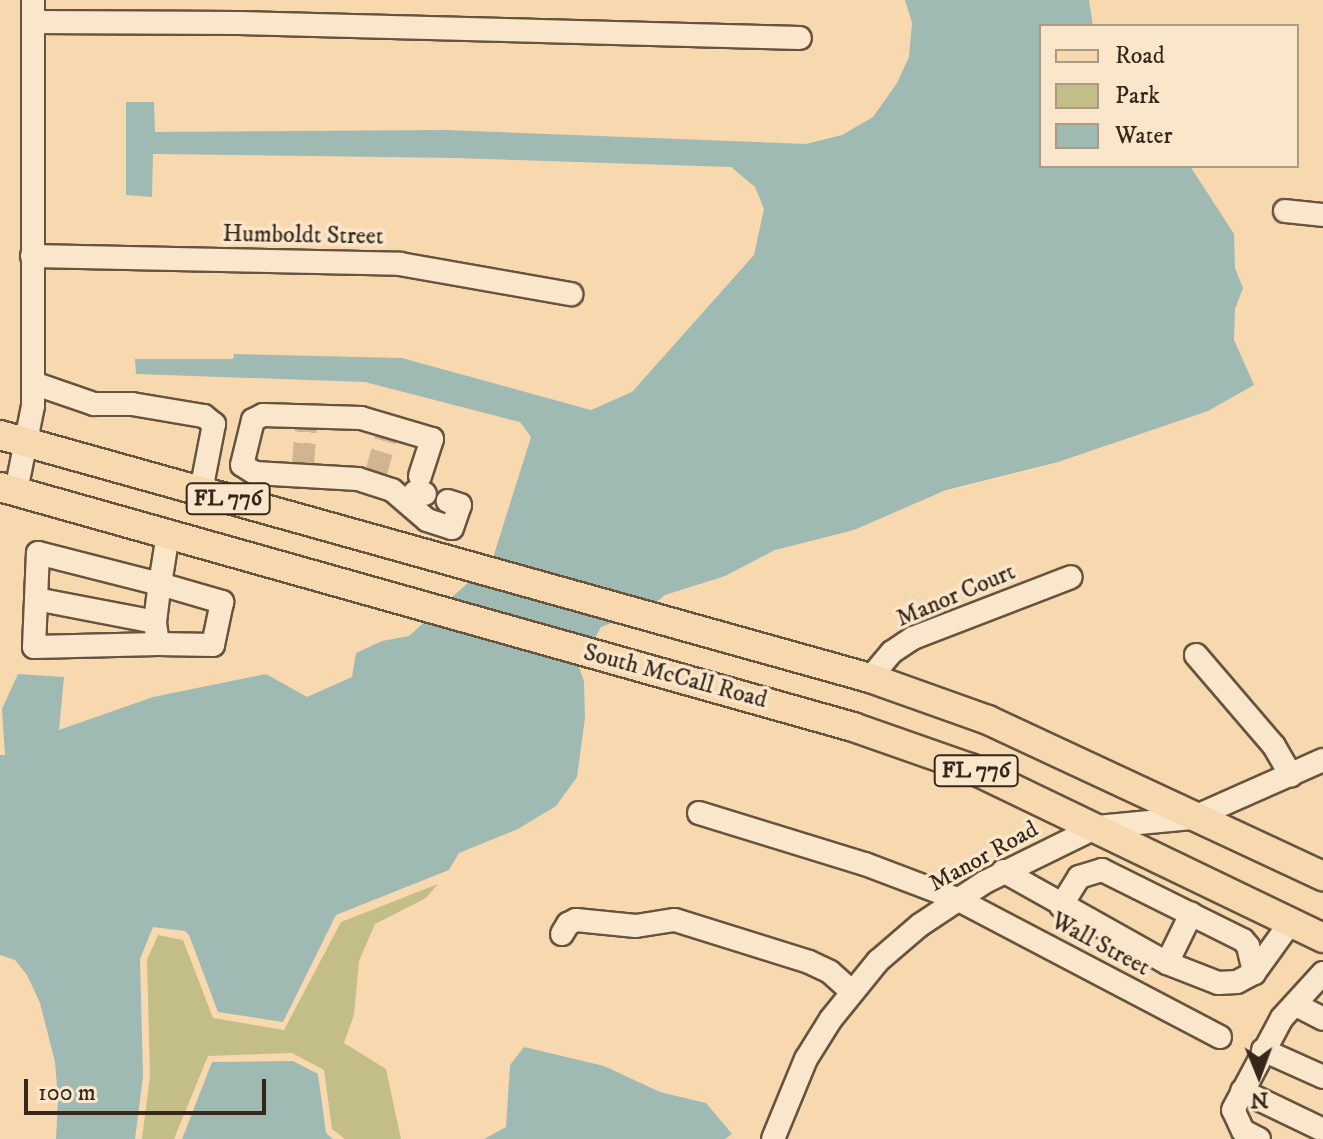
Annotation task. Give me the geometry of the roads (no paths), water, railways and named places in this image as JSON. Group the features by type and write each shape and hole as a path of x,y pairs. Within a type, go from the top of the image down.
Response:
{"main road":[{"name":"South McCall Road","path":"14,438 654,620 870,678 988,720 1192,818 1323,876"},
{"name":"South McCall Road","path":"8,489 853,727 970,768 1323,938"}],"street":[{"path":"8,489 14,438 33,383 33,11 800,38"},
{"path":"1285,211 1323,215"},
{"name":"Humboldt Street","path":"32,256 400,264 571,294"},
{"path":"33,383 94,404 132,404 204,416 214,424 201,491"},
{"path":"418,491 392,490 374,478 358,479 302,470 255,473 242,465 253,420 263,415 306,420 361,418 389,430 432,439 418,491 427,520 452,528 460,505 448,501"},
{"path":"245,504 255,473"},
{"path":"156,633 168,534"},
{"path":"36,599 156,633 213,645 222,602 38,553 36,599 34,647 156,633"},
{"name":"Manor Court","path":"870,678 892,652 913,638 1071,577"},
{"path":"1196,655 1274,746 1291,776"},
{"name":"Manor Road","path":"773,1139 806,1059 851,991 895,945 957,899 1003,871 1097,827 1192,818 1323,760"},
{"name":"Wall Street","path":"699,813 865,864 957,899 1220,1037"},
{"path":"1061,906 1079,877 1102,870 1243,940 1248,946 1254,973"},
{"path":"1003,871 1167,963 1218,983 1237,982 1254,973 1290,923"},
{"path":"1167,963 1191,914"},
{"path":"562,934 568,924 576,920 636,926 675,920 809,962 830,972 851,991"},
{"path":"1259,1139 1243,1131 1233,1110 1282,1018 1323,973"},
{"path":"1296,1005 1323,1019"},
{"path":"1263,1050 1323,1077"},
{"path":"1242,1091 1323,1130"}],"water":[{"path":"905,0 1089,0 1093,24 1039,24 1039,168 1191,168 1234,234 1235,268 1243,288 1235,309 1234,340 1254,385 1208,411 1058,462 946,490 854,530 775,550 725,576 665,595 648,609 601,627 579,667 584,681 585,718 577,777 556,806 518,829 459,853 449,870 336,915 283,1022 218,1012 189,935 185,931 153,927 140,959 143,1076 135,1139 56,1139 58,1099 55,1062 40,1003 27,975 15,960 0,955 0,755 5,755 2,709 18,674 64,677 59,730 153,697 266,674 307,697 352,677 356,653 382,641 409,636 492,561 531,437 520,422 365,382 136,374 135,359 233,359 234,354 402,358 591,410 632,392 754,255 764,209 755,187 731,167 455,158 153,154 152,197 126,195 126,102 154,102 155,132 446,130 806,144 842,135 873,117 897,83 909,57 912,23"},
{"path":"524,1047 604,1066 660,1092 706,1103 732,1134 725,1139 484,1139 506,1127 510,1065"},
{"path":"293,1061 318,1074 326,1133 333,1139 182,1139 212,1062"}],"tunnel":[{"path":"303,465 306,424"},
{"path":"376,473 387,434"}]}
